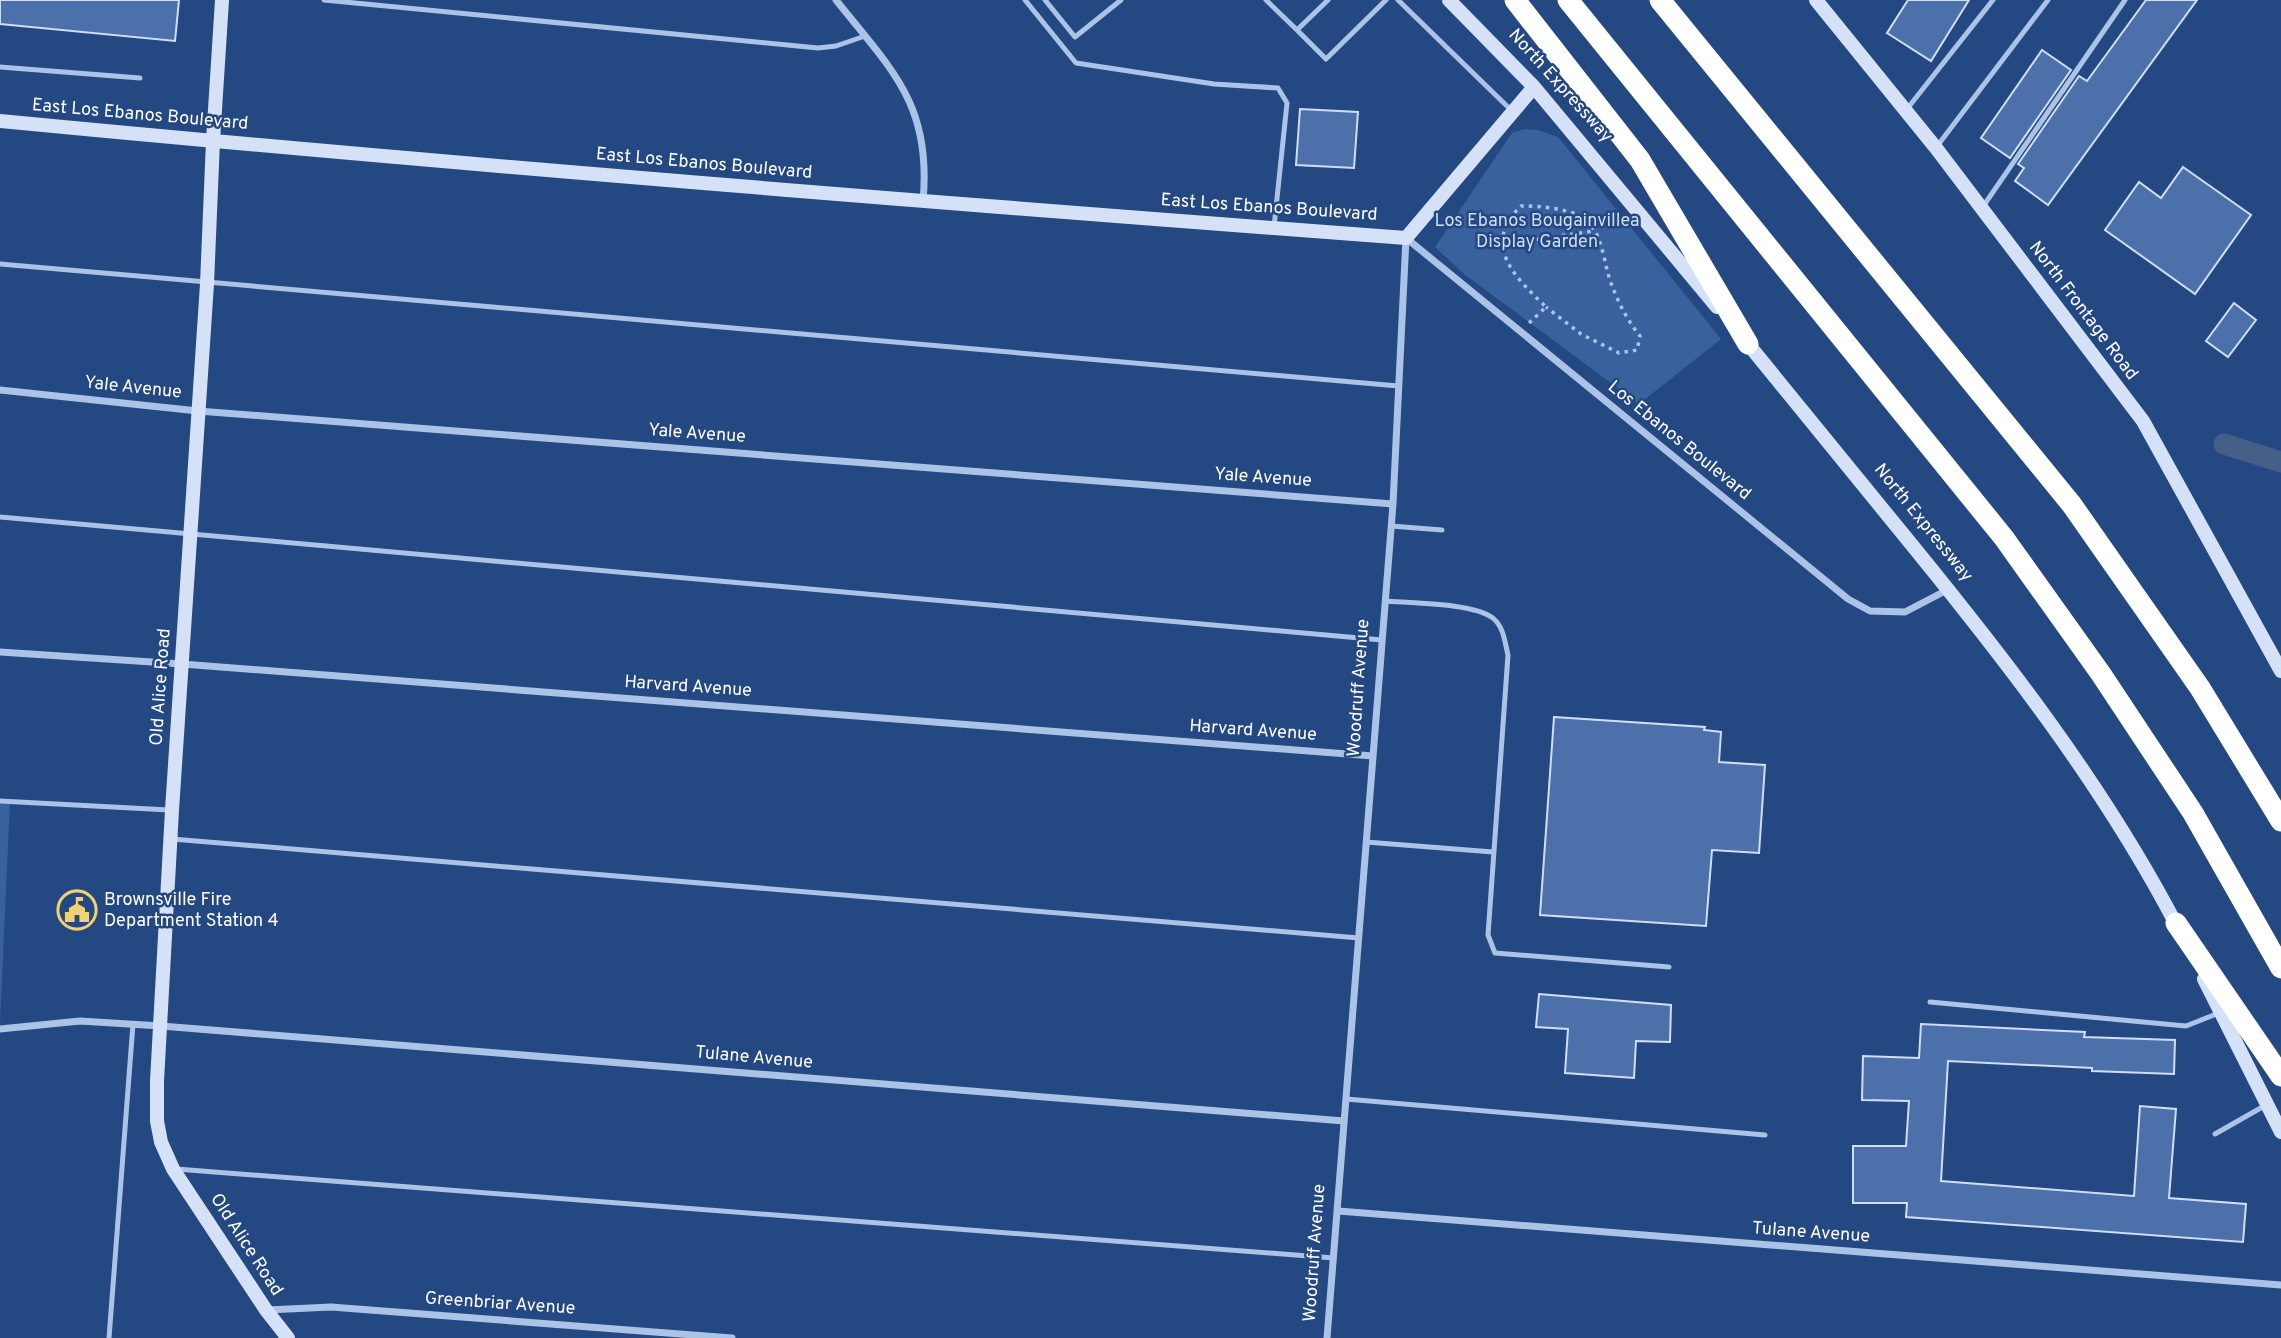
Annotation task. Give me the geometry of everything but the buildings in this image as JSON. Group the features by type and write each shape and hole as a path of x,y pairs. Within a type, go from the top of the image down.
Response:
{"highway":[{"path":"1515,0 1640,160 1748,344"},
{"path":"1568,0 2004,538 2101,674 2193,813 2281,968"},
{"path":"1660,0 2072,505 2200,688 2281,821"},
{"path":"2176,923 2281,1076"}],"street":[{"name":"Old Alice Road","path":"222,0 207,284 172,810 157,1121 161,1142 173,1168 266,1310 288,1338"},
{"path":"836,0 891,68 915,112 923,153 923,201"},
{"name":"North Expressway","path":"1448,0 1534,87 1949,589 2026,689 2108,808 2176,923 2281,1132"},
{"name":"North Frontage Road","path":"1816,0 1936,148 2143,421 2281,671"},
{"path":"1406,238 1534,87"},
{"name":"East Los Ebanos Boulevard","path":"0,121 923,201 1406,238"},
{"name":"Los Ebanos Boulevard","path":"1406,238 1817,575 1859,605 1870,611 1905,612 1949,589"},
{"name":"Woodruff Avenue","path":"1328,1338 1391,526 1406,238"},
{"name":"Yale Avenue","path":"0,390 198,411 1392,504"},
{"name":"Harvard Avenue","path":"0,652 1373,755"},
{"name":"Tulane Avenue","path":"0,1029 80,1021 133,1024 1344,1121"},
{"name":"Tulane Avenue","path":"1338,1211 2281,1285"},
{"name":"Greenbriar Avenue","path":"266,1310 331,1307 629,1334 732,1338"}],"lane":[{"path":"324,0 818,48 836,46 865,37"},
{"path":"1025,0 1076,62 1214,84 1278,88 1287,103 1273,228"},
{"path":"1045,0 1075,37 1121,0"},
{"path":"1266,0 1326,59 1387,0"},
{"path":"1297,30 1328,0"},
{"path":"1398,0 1512,112"},
{"path":"1905,111 1993,0"},
{"path":"1936,148 2048,0"},
{"path":"1981,209 2125,0"},
{"path":"0,67 140,78"},
{"path":"0,264 1398,386"},
{"path":"0,517 1382,640"},
{"path":"1391,526 1442,530"},
{"path":"1385,601 1454,606 1492,617 1501,627 1508,655 1488,935 1495,953 1669,967"},
{"path":"0,801 172,810"},
{"path":"172,839 1359,937"},
{"path":"1366,842 1493,852"},
{"path":"1930,1002 2186,1026 2221,1012"},
{"path":"109,1338 133,1024"},
{"path":"1346,1099 1765,1135"},
{"path":"2215,1134 2269,1104"},
{"path":"173,1168 1334,1258"}],"path":[{"path":"1521,206 1540,206 1580,216 1599,238 1619,302 1640,336 1637,350 1619,353 1581,334 1546,307 1517,278 1503,255 1503,244 1512,215 1521,206"},
{"path":"1503,244 1594,231"},
{"path":"1520,331 1546,307"}],"green space":[{"name":"Los Ebanos Bougainvillea Display Garden","path":"1524,129 1538,130 1558,137 1721,339 1639,404 1464,274 1435,247 1512,133"},
{"path":"0,801 10,802 0,1024"}],"waterway":[{"path":"2224,444 2281,462"}],"place":[{"name":"Brownsville Fire Department Station 4","path":"77,910"}]}
